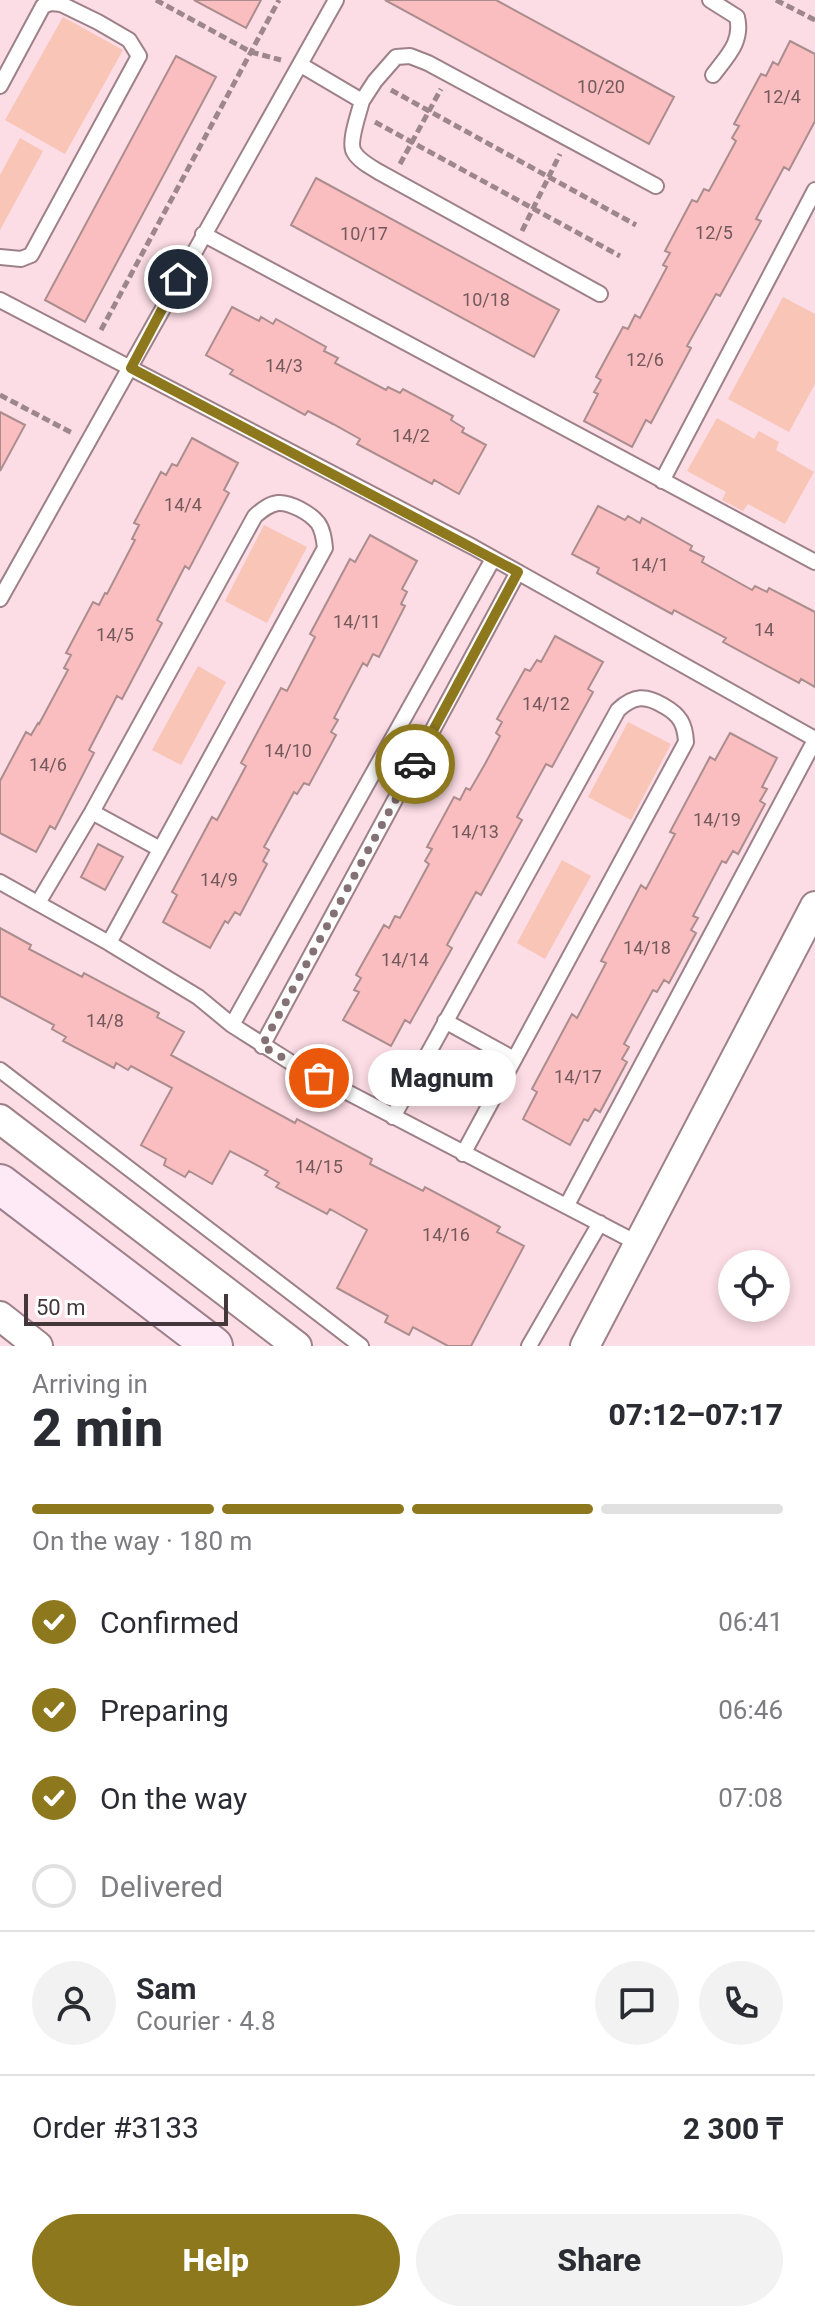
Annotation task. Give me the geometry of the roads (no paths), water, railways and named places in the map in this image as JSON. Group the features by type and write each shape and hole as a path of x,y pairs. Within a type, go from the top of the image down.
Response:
{"main road":[{"path":"0,1184 213,1346"}],"street":[{"path":"585,1346 815,906"},
{"path":"0,1119 297,1346"},
{"path":"0,1316 38,1346"}],"lane":[{"path":"0,599 336,0"},
{"path":"710,0 737,17 740,29 737,42 713,75"},
{"path":"0,86 43,6 51,3 61,4 129,40 139,56 31,255 21,259 0,257"},
{"path":"600,294 391,179 355,155 351,146 360,107 375,81 396,57 410,56 656,186"},
{"path":"301,65 360,107"},
{"path":"662,481 815,190"},
{"path":"203,234 815,562"},
{"path":"0,300 518,572 815,740 567,1205"},
{"path":"38,903 92,812 255,516 276,503 289,504 318,523 325,548 109,943"},
{"path":"232,1025 493,559"},
{"path":"262,1046 518,572"},
{"path":"393,1117 618,710 638,697 650,698 680,717 686,728 686,742 463,1154"},
{"path":"92,812 160,849"},
{"path":"0,882 198,997 232,1025 295,1065 639,1244"},
{"path":"445,1021 514,1059"},
{"path":"0,1070 361,1346"},
{"path":"535,1344 600,1223"}],"place":[{"name":"Magnum","path":"319,1078"}]}
